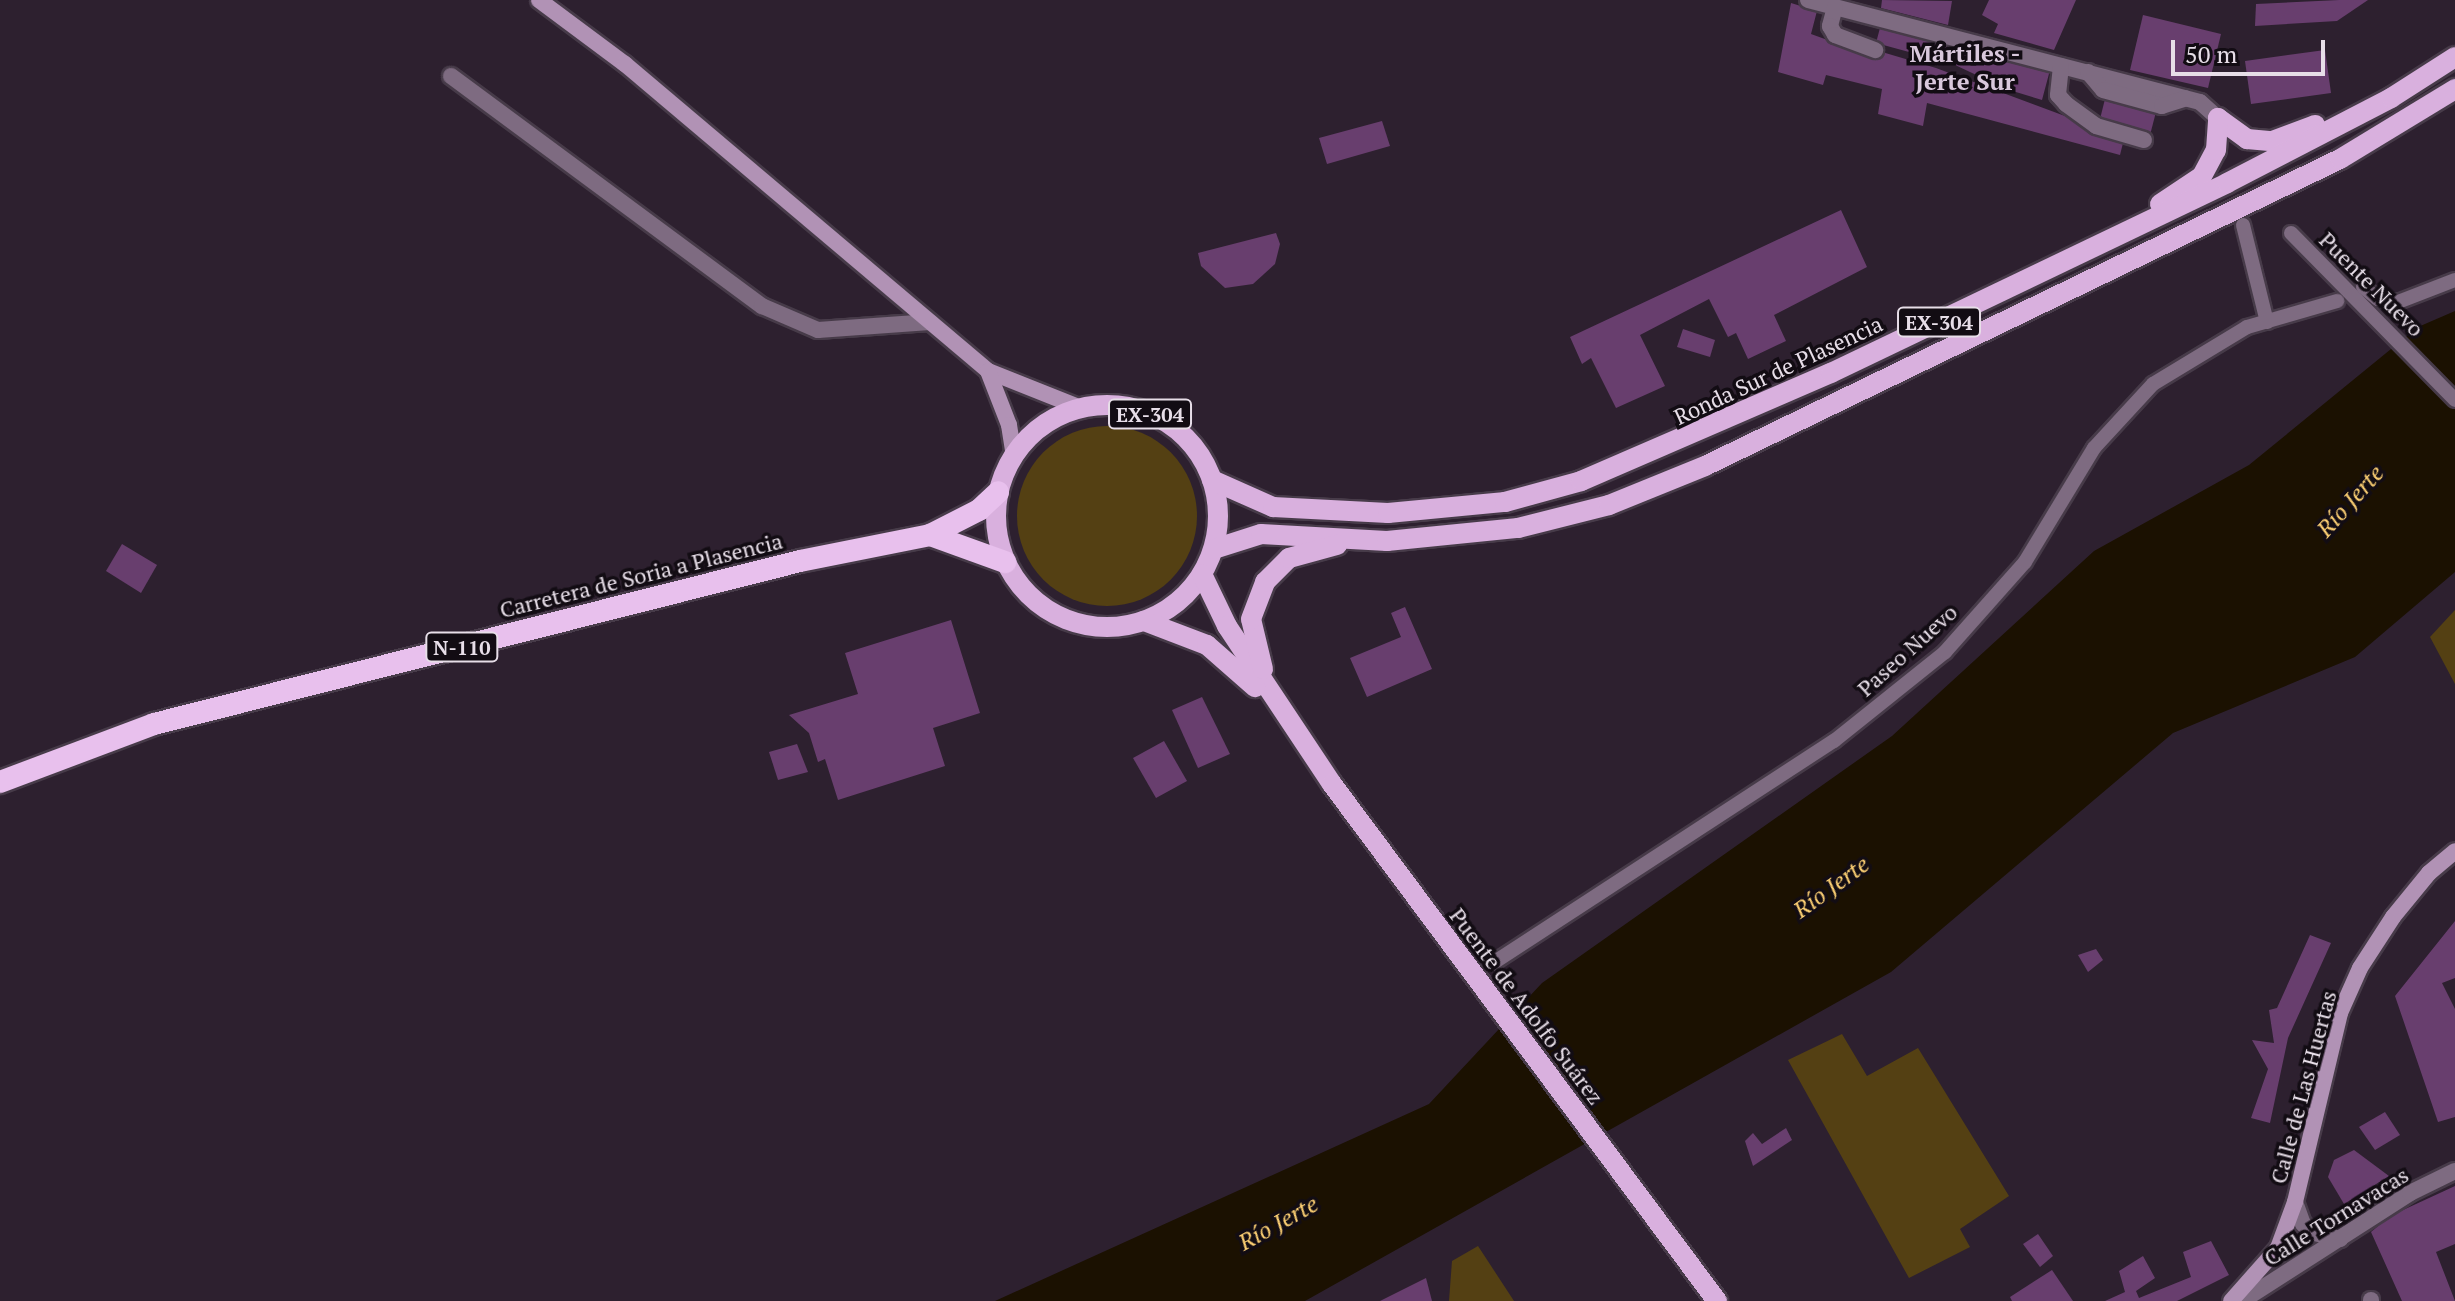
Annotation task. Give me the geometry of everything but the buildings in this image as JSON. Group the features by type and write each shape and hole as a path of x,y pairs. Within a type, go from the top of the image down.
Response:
{"highway":[{"name":"N-110","path":"930,535 979,510 998,492"},
{"path":"930,535 1005,562"},
{"name":"Carretera de Soria a Plasencia","path":"0,782 154,724 800,561 930,535"}],"main road":[{"path":"539,0 625,64 988,371 1081,408"},
{"name":"Ronda Sur de Plasencia","path":"1212,480 1273,507 1388,513 1505,502 1581,481 1679,442 2102,244 2391,98 2455,57"},
{"name":"EX-304","path":"1214,549 1236,538 1273,533 1387,541 1518,528 1609,505 1705,466 2340,159 2455,89"},
{"path":"2218,118 2247,139 2272,141 2391,98"},
{"path":"2102,244 2202,176 2216,150 2218,118"},
{"path":"988,371 1009,425 1014,455"},
{"name":"EX-304","path":"1128,407 1171,425 1195,450 1212,480 1218,514 1214,549 1202,574 1177,603 1144,621 1111,627 1078,624 1048,611 1023,589 1005,562 996,528 998,492 1014,455 1043,425 1081,408 1128,407"},
{"path":"1273,695 1251,619 1256,598 1275,568 1317,547 1387,541"},
{"path":"1202,574 1227,626 1301,739"},
{"path":"1144,621 1187,635 1240,669 1301,739"},
{"name":"Puente de Adolfo Suárez","path":"1301,739 1717,1301"},
{"name":"Calle de Las Huertas","path":"2231,1301 2278,1248 2295,1202 2340,1013 2360,968 2393,917 2429,873 2455,851"}],"street":[{"path":"1808,0 2088,72 2103,90 2162,106 2186,98 2218,118"},
{"path":"1835,7 1830,26 1835,35 1875,50"},
{"path":"2061,66 2058,95 2066,104 2096,126 2144,140"},
{"path":"451,76 762,306 818,330 930,322"},
{"path":"2243,225 2267,322"},
{"name":"Puente Nuevo","path":"2291,233 2455,400"},
{"path":"2363,287 2378,299 2398,302 2455,280"},
{"name":"Paseo Nuevo","path":"1493,963 1834,741 1945,652 2025,562 2076,474 2129,408 2153,384 2247,327 2337,301"},
{"name":"Calle Tornavacas","path":"2242,1301 2455,1171"},
{"path":"2295,1202 2303,1224 2314,1233 2340,1239"}],"shaded area":[{"path":"1107,426 1125,427 1142,433 1171,452 1190,481 1196,498 1196,534 1190,551 1171,580 1142,599 1125,605 1107,606 1089,605 1072,599 1043,580 1024,551 1018,534 1017,516 1018,498 1024,481 1043,452 1072,433 1089,427"},
{"path":"2455,610 2455,684 2430,637"},
{"path":"1842,1034 1867,1076 1918,1048 2009,1196 1960,1229 1970,1247 1909,1278 1788,1060"},
{"path":"1478,1246 1514,1301 1449,1301 1452,1261"}],"water":[{"name":"Río Jerte","path":"2455,311 2455,572 2355,657 2173,733 1891,972 1305,1301 995,1301 1429,1104 1542,983 1892,736 2094,551 2249,465 2418,327"}],"district":[{"name":"Mártiles - Jerte Sur","path":"1965,68"}]}
